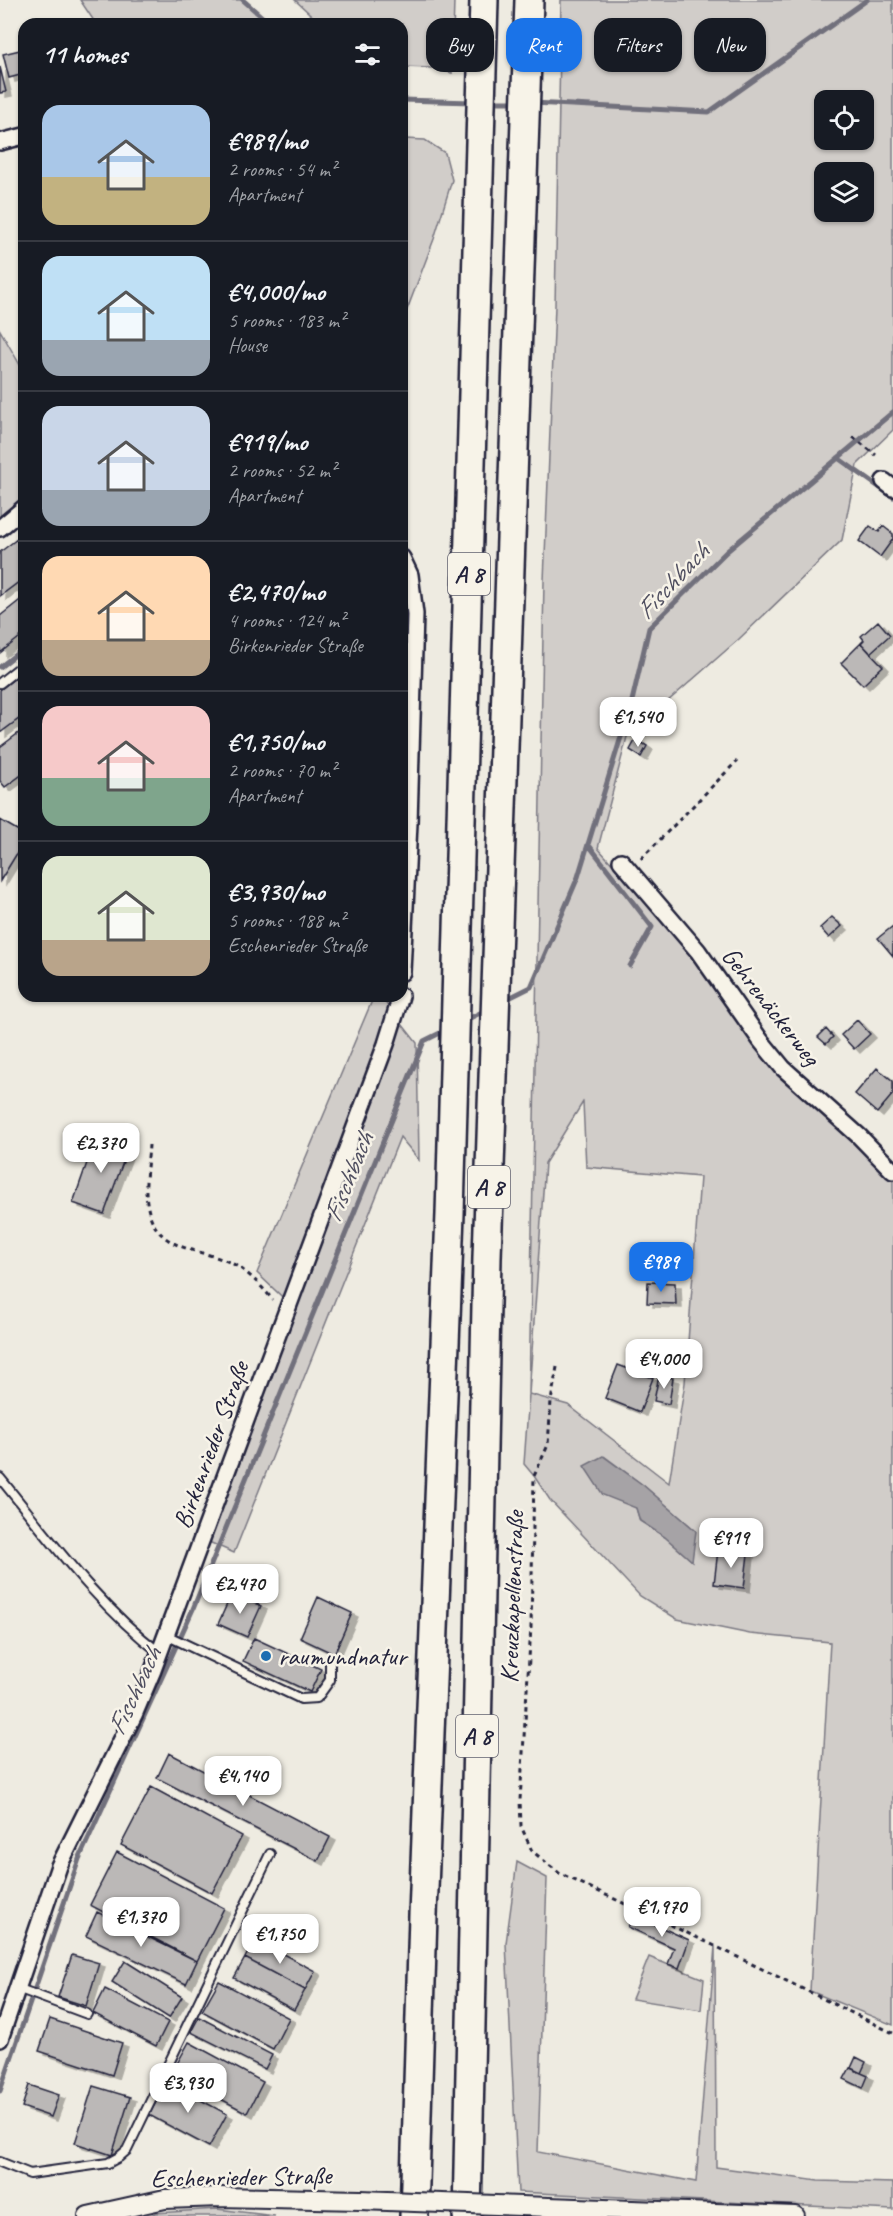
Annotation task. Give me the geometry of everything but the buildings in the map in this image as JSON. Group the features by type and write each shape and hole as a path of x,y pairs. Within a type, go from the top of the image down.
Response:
{"highway":[{"name":"A 8","path":"414,2216 456,1013 484,0"},
{"name":"A 8","path":"467,2216 487,1269 529,0"}],"street":[{"path":"0,142 18,138"},
{"path":"0,528 18,513"},
{"path":"408,571 415,614 408,861"},
{"name":"Gehrenäckerweg","path":"625,866 698,951 761,1041 783,1068 859,1136 893,1171"},
{"name":"Birkenrieder Straße","path":"0,2039 19,1989 58,1866 134,1715 167,1636 285,1311 386,1044 399,1002"},
{"name":"Eschenrieder Straße","path":"88,2216 165,2199 220,2197 795,2216"}],"lane":[{"path":"0,682 18,668"},
{"path":"0,1478 55,1547 100,1597 135,1634 160,1653"},
{"path":"167,1636 301,1699 317,1698 330,1680 330,1663"},
{"path":"0,2162 30,2174 108,2163 127,2150 270,1854"},
{"path":"19,1989 87,2014"}],"path":[{"path":"853,437 876,455"},
{"path":"625,866 737,761"},
{"path":"149,1146 147,1200 152,1222 169,1241 186,1250 230,1263 253,1276 275,1303 285,1311"},
{"name":"Kreuzkapellenstraße","path":"557,1367 551,1401 548,1445 534,1476 531,1627 520,1800 521,1826 532,1851 559,1873 893,2033"}],"shaded area":[{"path":"80,0 243,0 263,18 92,18"},
{"path":"295,0 454,0 454,18 426,18 426,68 408,67 408,18 314,18"},
{"path":"561,0 893,0 893,430 857,465 842,540 739,639 627,737 598,848 893,1178 893,2025 810,1991 830,1642 750,1634 677,1619 640,1596 550,1500 524,1464 529,1394 544,581 555,306 560,72 582,72 582,18 561,18","holes":["583,1102 586,1167 700,1177 685,1383 669,1483 568,1405 529,1394 545,1163","604,1456 643,1485 695,1530 691,1560 665,1537 640,1521 636,1508"]},
{"path":"408,139 425,140 445,153 452,180 434,239 408,307"},
{"path":"0,330 18,362 18,503 0,518"},
{"path":"371,1002 385,1002 417,1043 419,1160 400,1137 234,1553 209,1542 296,1310 257,1273"},
{"path":"603,1456 643,1485 696,1531 692,1561 665,1537 640,1521 636,1508 603,1495 584,1466"},
{"path":"517,1862 547,1878 538,2152 696,2182 715,1946 716,2167 818,2181 893,2183 893,2210 518,2192 506,1943"},
{"path":"649,1957 704,1979 701,2010 632,1999"},
{"path":"217,2209 275,2216 148,2216 156,2213"}],"waterway":[{"path":"243,0 263,18"},
{"path":"533,103 709,112 867,0"},
{"path":"408,100 472,102"},
{"path":"488,102 517,102"},
{"name":"Fischbach","path":"505,1000 531,987 578,877 632,701 649,628 726,552 893,412"},
{"path":"838,458 893,497"},
{"path":"0,667 18,653"},
{"path":"588,844 652,927 630,966"},
{"name":"Fischbach","path":"462,1022 486,1010"},
{"name":"Fischbach","path":"0,2091 79,1859 193,1609 424,1041 446,1030"}],"place":[{"name":"raumundnatur","path":"266,1656"}]}
